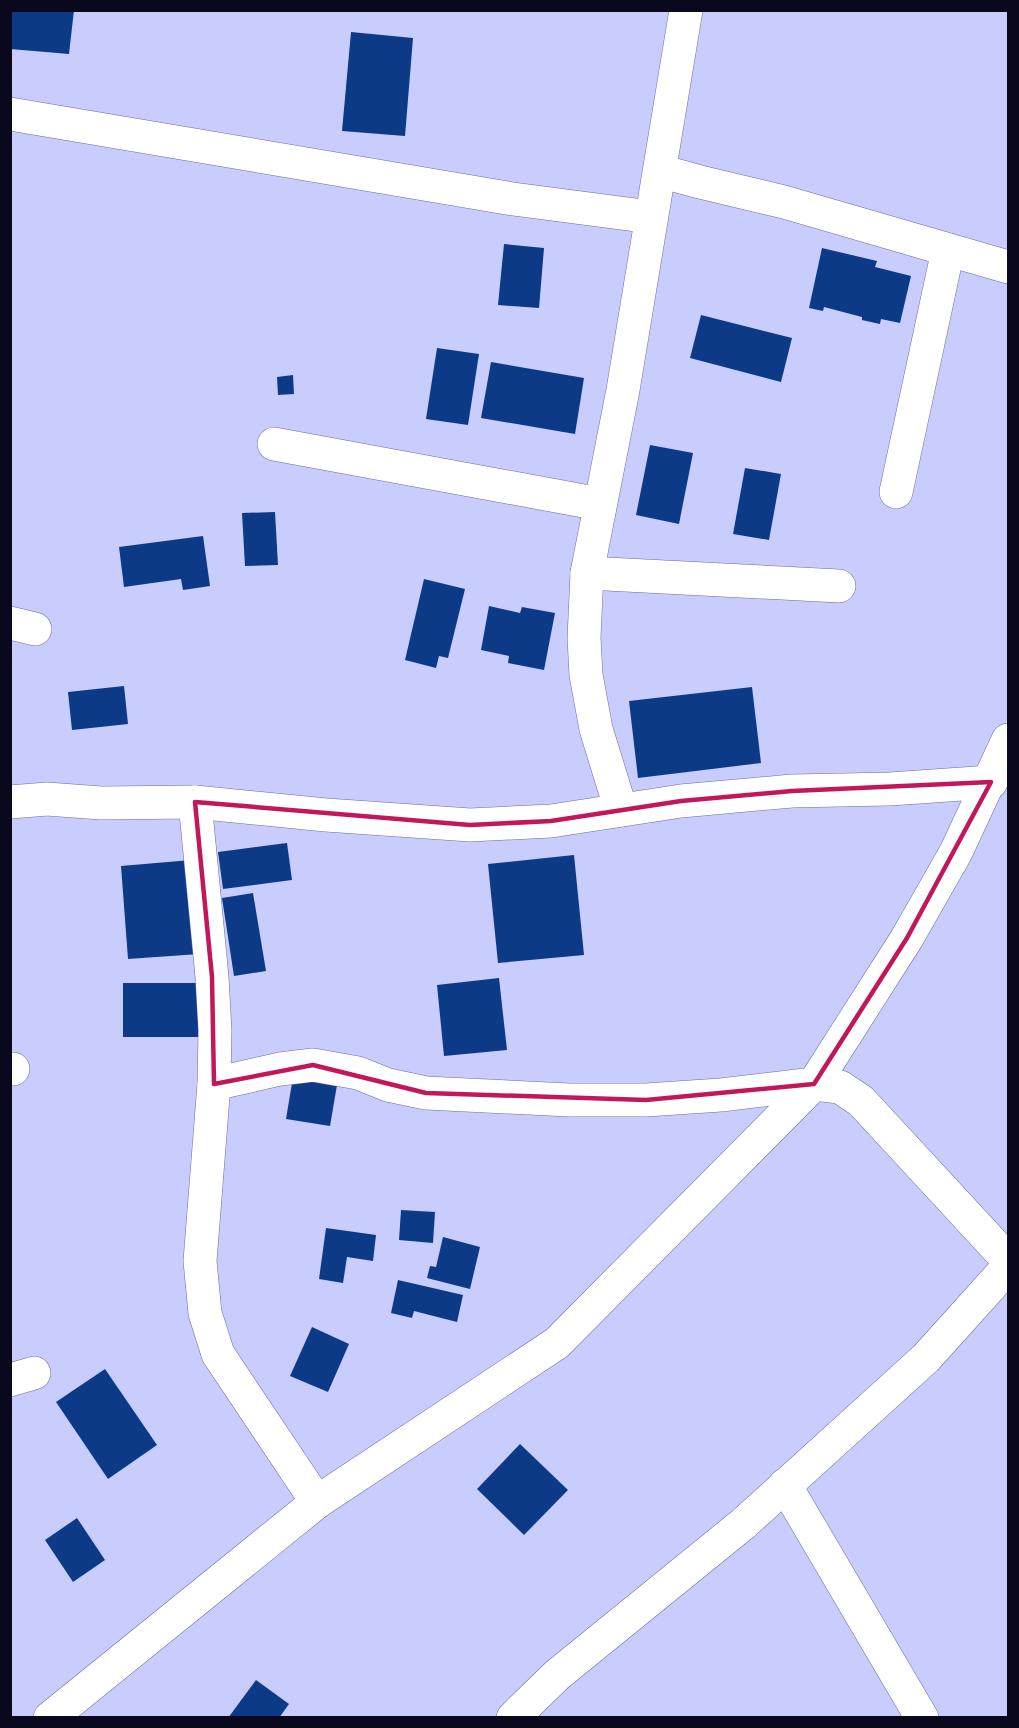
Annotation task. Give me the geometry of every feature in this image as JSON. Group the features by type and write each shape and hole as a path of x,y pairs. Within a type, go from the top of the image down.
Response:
{"street":[{"path":"621,810 596,729 585,675 587,573 622,390 686,10"},
{"path":"10,114 513,199 651,217"},
{"path":"660,171 784,202 1008,267"},
{"path":"896,492 948,250"},
{"path":"274,444 600,504"},
{"path":"587,573 839,586"},
{"path":"50,1718 317,1502 557,1343 814,1084 918,919 956,852 991,782 1008,740"},
{"path":"10,802 47,799 101,803 195,802 326,815 471,825 551,821 681,801 792,791 890,789 991,782"},
{"path":"195,802 215,1030 214,1084 200,1261 205,1313 218,1354 317,1502"},
{"path":"214,1084 280,1069 313,1065 358,1073 388,1085 426,1093 503,1098 646,1100 721,1095 814,1084 840,1087 861,1101 1008,1260"},
{"path":"513,1718 557,1675 734,1531 926,1358 1008,1267"},
{"path":"785,1485 922,1718"}],"highlighted area":[{"path":"991,782 907,938 814,1084 646,1100 426,1093 313,1065 214,1084 212,977 195,802 470,825 551,821 681,801 792,791"}],"building":[{"path":"10,10 74,10 69,54 10,49"},
{"path":"351,32 413,38 405,136 342,131"},
{"path":"504,244 544,248 539,308 498,305"},
{"path":"822,248 877,261 875,267 911,276 900,323 881,319 880,324 824,307 823,311 809,308"},
{"path":"701,315 792,338 781,382 690,358"},
{"path":"437,348 479,354 468,425 426,419"},
{"path":"491,362 584,378 575,434 481,418"},
{"path":"293,375 294,394 278,395 277,377"},
{"path":"650,445 693,453 679,524 636,515"},
{"path":"745,468 781,474 769,540 733,534"},
{"path":"275,512 278,565 245,566 242,513"},
{"path":"203,536 210,586 183,590 181,579 124,587 119,547"},
{"path":"424,579 465,589 448,658 439,656 436,668 405,660"},
{"path":"489,606 520,613 522,607 555,613 544,670 508,663 509,656 481,650"},
{"path":"124,686 128,724 72,730 68,692"},
{"path":"752,687 761,763 638,778 629,701"},
{"path":"287,843 292,880 223,889 218,852"},
{"path":"574,855 584,955 498,963 488,864"},
{"path":"191,860 199,954 128,959 121,866"},
{"path":"253,893 266,971 234,976 222,898"},
{"path":"499,978 507,1050 444,1056 437,985"},
{"path":"123,983 201,983 201,1037 123,1037"},
{"path":"293,1077 337,1085 330,1126 286,1119"},
{"path":"401,1210 435,1212 433,1243 399,1240"},
{"path":"326,1228 376,1235 373,1261 347,1257 343,1283 319,1279"},
{"path":"443,1237 480,1247 470,1289 427,1278 430,1266 436,1267"},
{"path":"398,1280 463,1295 457,1322 414,1311 412,1318 391,1313"},
{"path":"312,1327 349,1344 328,1392 290,1376"},
{"path":"105,1369 157,1445 108,1479 56,1402"},
{"path":"520,1444 568,1490 524,1535 477,1489"},
{"path":"77,1518 105,1560 73,1582 45,1540"},
{"path":"256,1680 289,1704 279,1718 228,1718"}]}
